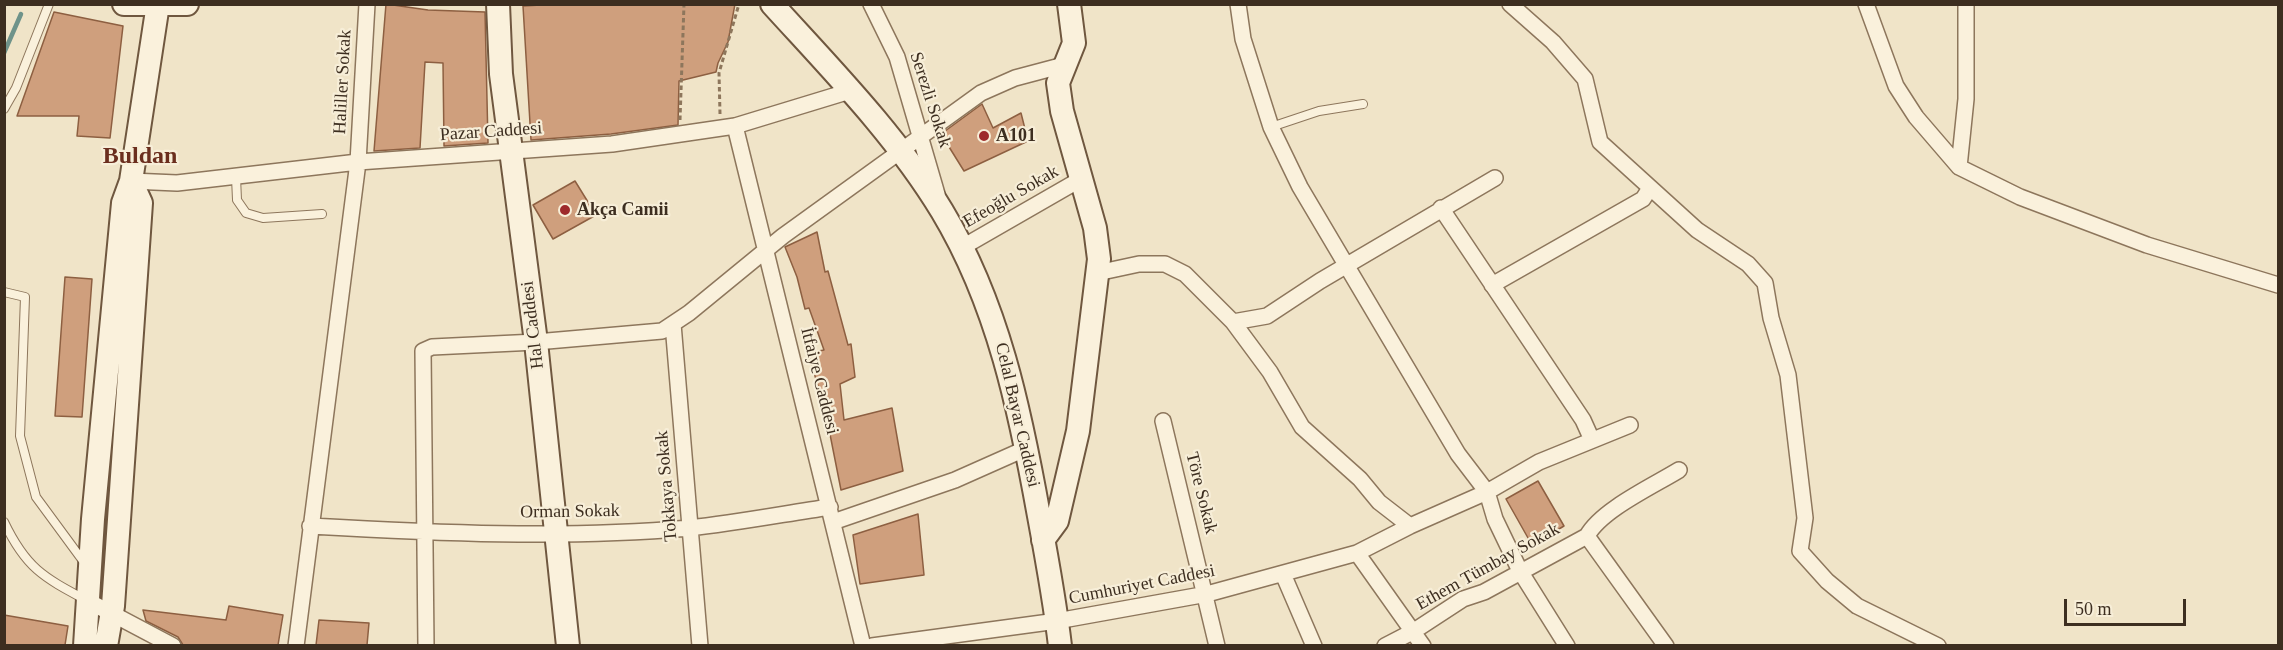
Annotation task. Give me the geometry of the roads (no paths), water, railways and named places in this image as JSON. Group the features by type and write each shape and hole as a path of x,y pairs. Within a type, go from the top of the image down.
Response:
{"street":[{"path":"124,4 187,4"},
{"name":"Haliller Sokak","path":"296,645 358,162 367,4"},
{"name":"Hal Caddesi","path":"498,4 501,75 536,342 568,645"},
{"name":"Celal Bayar Caddesi","path":"772,4 850,91 900,153 942,210 976,278 1004,353 1027,448 1060,645"},
{"name":"Serezli Sokak","path":"871,4 897,57 942,210"},
{"path":"1043,540 1057,520 1078,431 1099,259 1095,228 1062,111 1058,83 1074,43 1069,4"},
{"path":"1238,4 1244,39 1271,127 1300,187 1458,454 1487,492 1495,519 1520,571 1567,645"},
{"path":"1510,4 1553,42 1585,79 1600,142 1697,230 1748,264 1765,284 1788,375 1805,518 1800,551 1827,581 1857,606 1938,645"},
{"path":"1866,4 1896,86 1916,117 1959,166 2020,197 2147,245 2278,285"},
{"path":"1959,166 1966,99 1966,4"},
{"path":"85,645 123,203 131,181 157,5"},
{"path":"426,645 427,532 423,351 432,348 662,331 768,249 981,93 1015,78 1064,65"},
{"name":"Pazar Caddesi","path":"131,181 177,183 358,162 511,149 612,144 728,127 850,91"},
{"name":"İtfaiye Caddesi","path":"728,127 768,249 863,645"},
{"path":"1233,322 1267,316 1346,265 1495,178"},
{"name":"Efeoğlu Sokak","path":"961,248 1080,179"},
{"path":"106,645 111,616 141,203 131,181"},
{"path":"1492,285 1643,199 1650,188"},
{"path":"1441,208 1583,420 1592,440"},
{"path":"1097,273 1139,264 1165,264 1185,274 1233,322 1269,372 1302,427 1360,479 1379,502 1410,526"},
{"name":"Tokkaya Sokak","path":"673,324 700,645"},
{"name":"Töre Sokak","path":"1163,421 1207,594 1217,645"},
{"name":"Cumhuriyet Caddesi","path":"872,645 965,639 1207,594 1357,553 1410,526 1487,492 1539,462 1630,425"},
{"path":"833,522 955,480 1027,448"},
{"path":"1587,536 1592,526 1679,470"},
{"name":"Orman Sokak","path":"310,526 427,532 557,534 690,528 830,507"},
{"name":"Ethem Tümbay Sokak","path":"1385,645 1414,631 1462,599 1484,592 1587,536 1665,645"},
{"path":"1357,553 1423,645"},
{"path":"1283,574 1314,645"},
{"path":"88,601 111,616 172,645"}],"lane":[{"path":"4,109 16,88 49,4"},
{"path":"1271,127 1319,111 1363,104"},
{"path":"236,177 237,200 246,213 263,218 322,214"},
{"path":"4,292 25,297 20,436 36,497 90,570"},
{"path":"4,522 26,558 44,577 88,601"}],"waterway":[{"path":"4,53 21,14"}],"place":[{"name":"A101","path":"984,136"},
{"name":"Akça Camii","path":"565,210"}],"district":[{"name":"Buldan","path":"140,157"}]}
